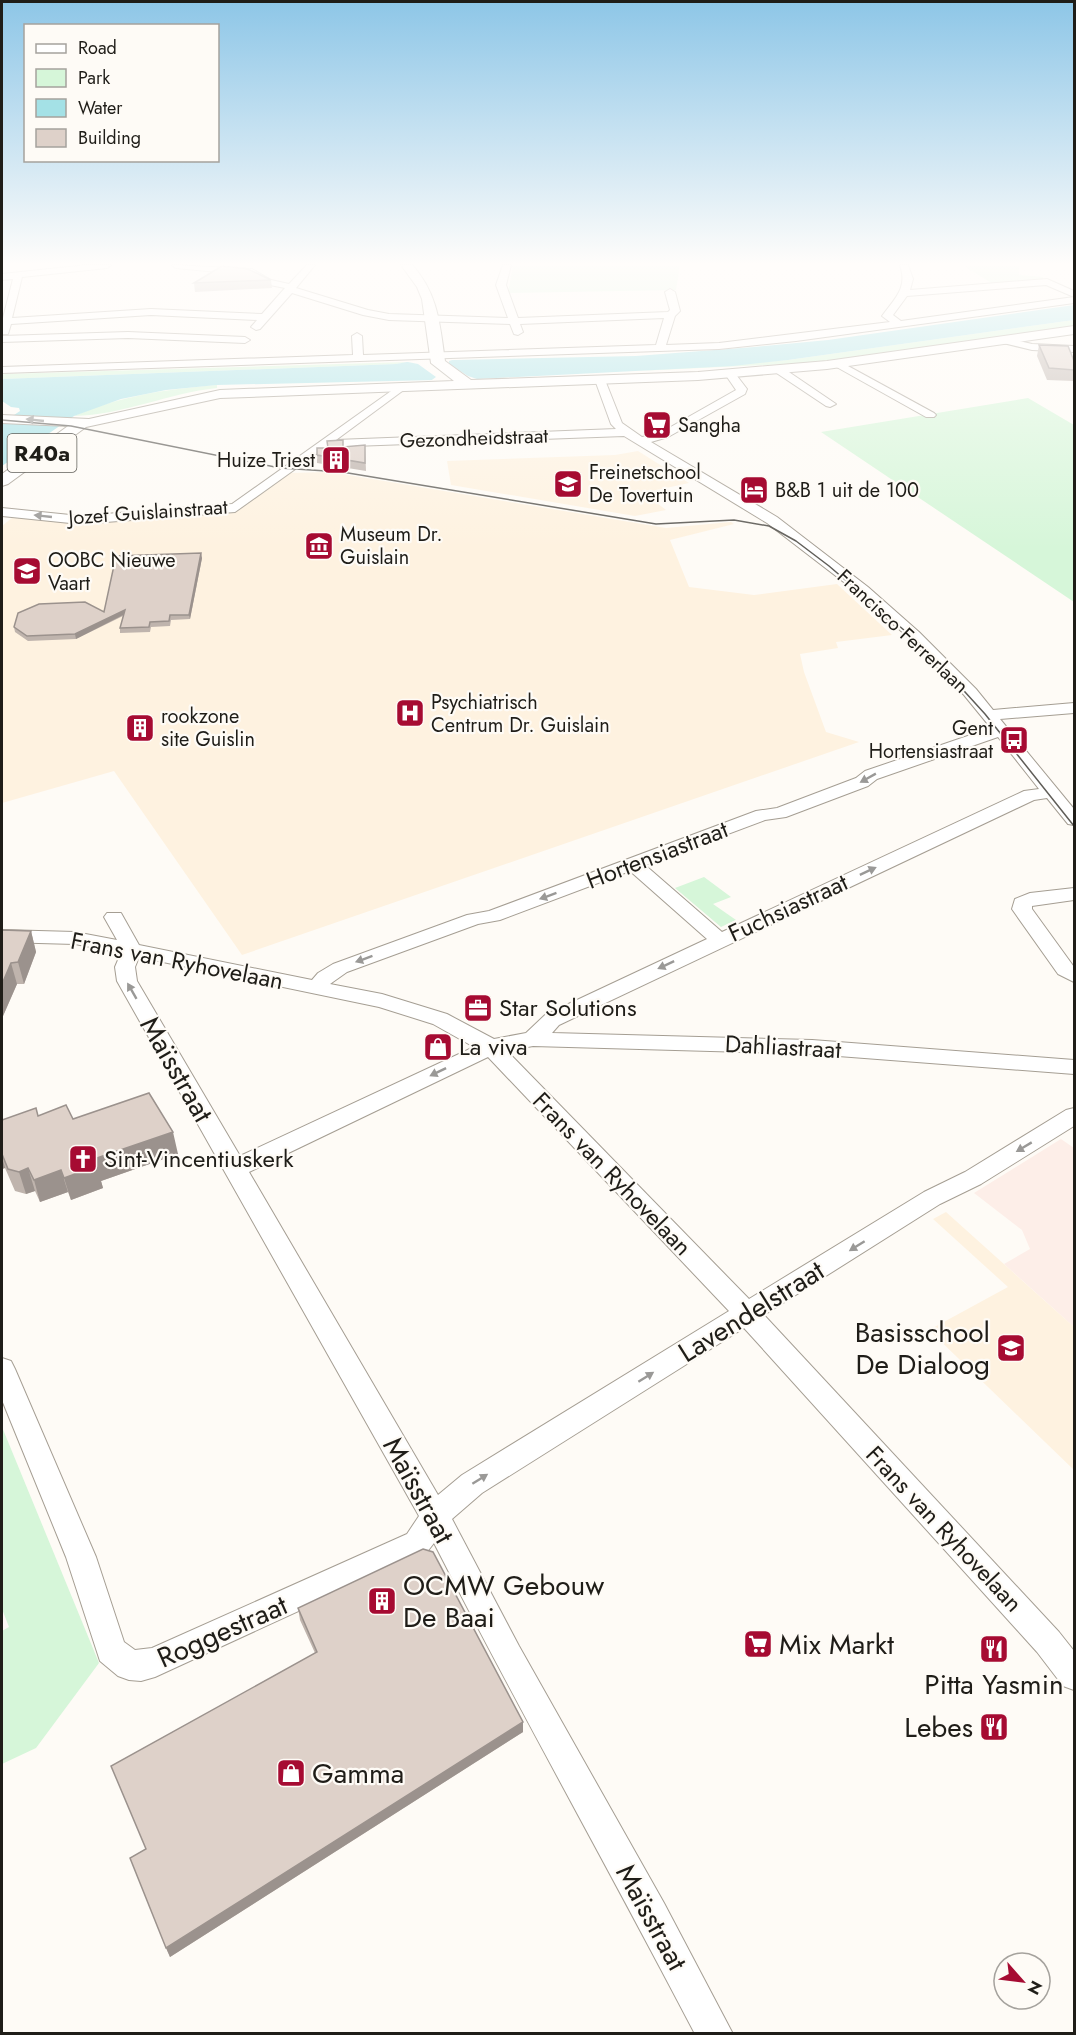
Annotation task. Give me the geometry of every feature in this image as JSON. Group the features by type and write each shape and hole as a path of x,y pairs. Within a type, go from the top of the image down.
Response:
{"main road":[{"path":"434,360 461,383"},
{"path":"2,419 74,424 106,421 209,395 461,383 730,374 859,360"},
{"name":"R40a","path":"2,481 74,424"}],"street":[{"path":"2,370 294,360"},
{"path":"837,363 930,415"},
{"path":"779,370 830,404"},
{"path":"640,441 664,435 741,392 742,389 730,374"},
{"name":"Francisco Ferrerlaan","path":"600,380 617,424 626,432 716,488 735,496 764,514 888,612 942,663 990,715 1074,820"},
{"name":"Jozef Guislainstraat","path":"2,512 80,520 235,508 401,387"},
{"name":"Gezondheidstraat","path":"323,444 626,432"},
{"path":"990,715 1074,708"},
{"name":"Hortensiastraat","path":"316,988 325,977 340,968 474,919 493,916 762,815 790,809 862,782 870,775 984,734 1002,731"},
{"name":"Fuchsiastraat","path":"533,1039 552,1020 719,940 1030,795 1052,792"},
{"path":"633,864 719,940"},
{"path":"1074,894 1030,899 1022,903 1022,909 1065,970 1074,976"},
{"path":"114,916 132,951"},
{"name":"Frans van Ryhovelaan","path":"2,936 75,938 416,1010 440,1019 491,1047 747,1314 1048,1642 1074,1675"},
{"name":"Maïsstraat","path":"132,951 125,967 127,981 435,1516 508,1657 652,1915 715,2034"},
{"name":"Dahliastraat","path":"491,1047 533,1039 812,1047 1074,1067"},
{"path":"234,1169 491,1047"},
{"name":"Lavendelstraat","path":"435,1516 453,1497 472,1484 932,1198 973,1178 1074,1116"},
{"name":"Roggestraat","path":"2,1370 81,1557 111,1652 129,1665 141,1666 155,1662 408,1548 417,1543 435,1516"}],"shaded area":[{"name":"Freinetschool De Tovertuin","path":"638,451 689,483 648,492 666,510 635,516 451,485 447,461 615,455"},
{"name":"Psychiatrisch Centrum Dr. Guislain","path":"330,472 666,528 731,522 734,524 670,540 689,587 754,595 837,584 892,635 836,642 838,648 800,654 804,672 826,732 859,742 242,955 114,771 2,803 2,526 13,517 77,524 238,511 289,473"},
{"path":"1061,1139 1074,1148 1074,1327 1004,1264 1030,1249 1022,1230 974,1193"},
{"name":"Basisschool De Dialoog","path":"946,1212 1074,1327 1074,1470 929,1330 1008,1287 933,1219"}],"green space":[{"path":"788,360 831,360 637,371"},
{"path":"408,362 2,379 2,375 5,374"},
{"path":"217,385 217,388 181,394 110,412 74,416 109,403 144,394"},
{"path":"1028,398 1074,425 1074,602 821,432"},
{"path":"704,877 731,897 713,904 736,920 721,927 675,888"},
{"path":"2,1427 99,1663 36,1748 2,1764 2,1631 9,1627 2,1609"}],"water":[{"path":"788,360 733,366 477,379 217,385 166,390 121,399 74,416 2,466 2,423 20,411 19,408 11,407 2,401 2,379 396,364 412,361"}],"pier":[{"path":"398,360 452,360 449,361 449,364 468,376 480,380 429,382 436,377 418,364"}],"building":[{"path":"1046,360 1074,361 1074,370 1049,368"},
{"path":"343,440 343,447 365,445 365,463 317,455 317,448 328,448 327,441"},
{"path":"201,553 189,615 170,615 169,621 150,622 149,627 120,628 125,610 75,634 27,636 14,627 18,613 39,604 85,602 104,612 116,556"},
{"path":"2,930 31,931 18,962 11,963 2,984"},
{"path":"149,1093 173,1132 94,1159 97,1166 64,1178 61,1170 34,1180 28,1168 19,1172 8,1169 2,1154 2,1120 36,1108 38,1116 66,1105 73,1119"},
{"name":"Gamma","path":"423,1549 433,1552 523,1722 166,1948 130,1858 146,1849 111,1766 317,1652 298,1608"}],"tram line":[{"path":"2,420 71,426 280,468 342,472 656,524 734,520 769,526 796,541 829,566 925,648 985,714 1074,826"}],"place":[{"name":"Sangha","path":"657,425"},
{"name":"Huize Triest","path":"336,460"},
{"name":"Freinetschool De Tovertuin","path":"568,484"},
{"name":"B&B 1 uit de 100","path":"754,490"},
{"name":"Museum Dr. Guislain","path":"319,546"},
{"name":"OOBC Nieuwe Vaart","path":"27,571"},
{"name":"Psychiatrisch Centrum Dr. Guislain","path":"410,713"},
{"name":"rookzone site Guislin","path":"140,728"},
{"name":"Gent Hortensiastraat","path":"1014,740"},
{"name":"Star Solutions","path":"478,1008"},
{"name":"La viva","path":"438,1047"},
{"name":"Sint-Vincentiuskerk","path":"83,1159"},
{"name":"Basisschool De Dialoog","path":"1011,1348"},
{"name":"OCMW Gebouw De Baai","path":"382,1601"},
{"name":"Mix Markt","path":"758,1644"},
{"name":"Pitta Yasmin","path":"994,1649"},
{"name":"Lebes","path":"994,1727"},
{"name":"Gamma","path":"291,1773"}]}
